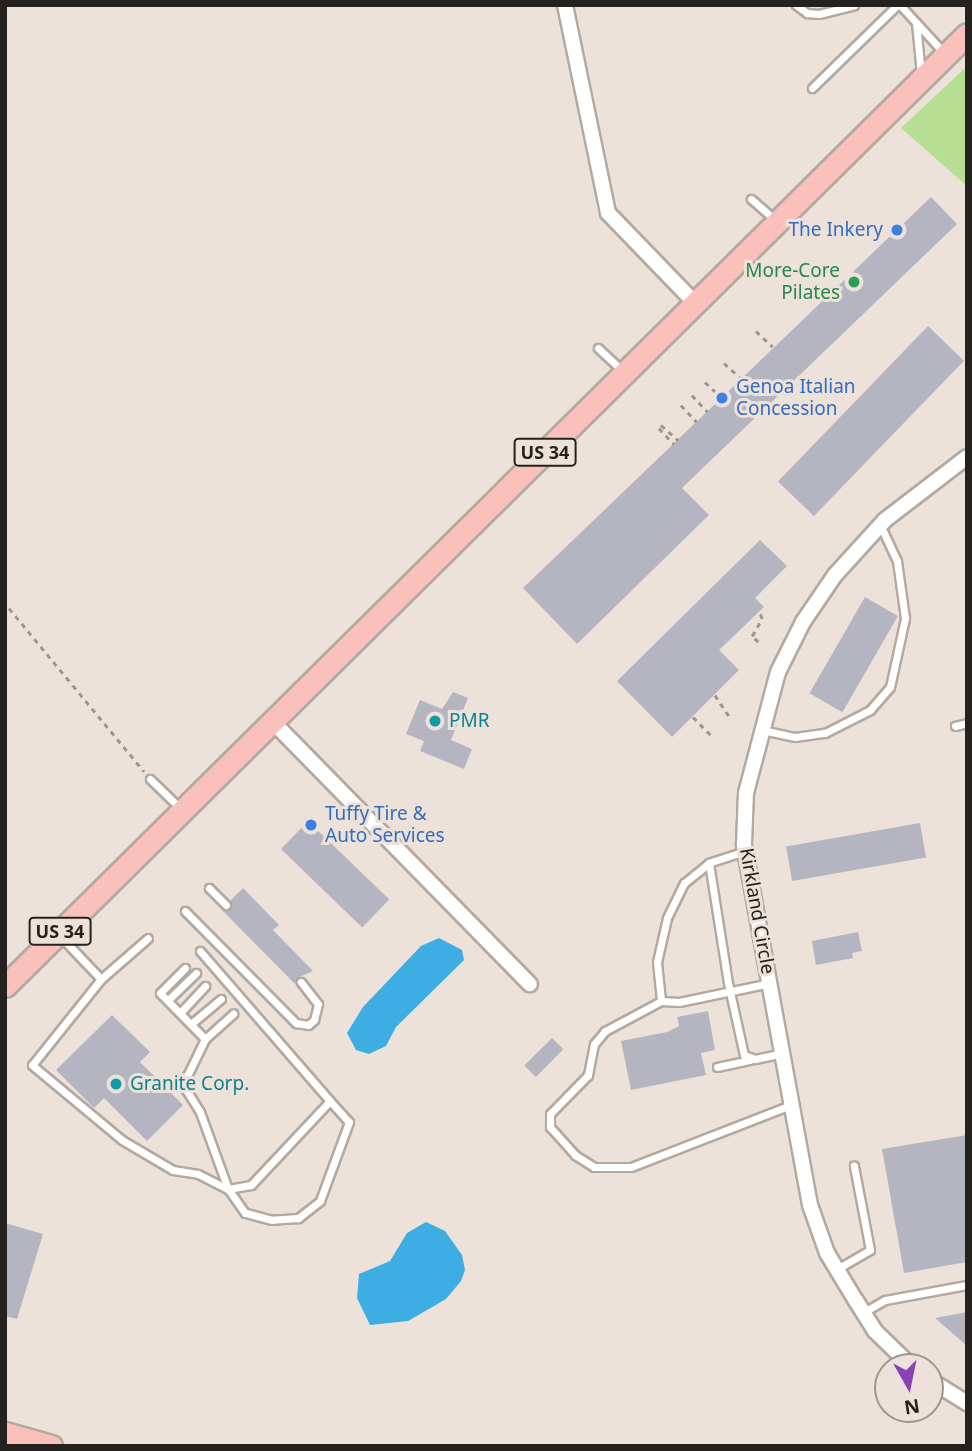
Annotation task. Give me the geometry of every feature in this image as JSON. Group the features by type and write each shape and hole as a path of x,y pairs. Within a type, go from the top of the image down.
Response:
{"main road":[{"name":"US 34","path":"5,986 967,34"},
{"path":"5,1433 51,1446"}],"street":[{"path":"565,5 608,213 695,303"},
{"name":"Kirkland Circle","path":"900,1353 863,1312 837,1269 810,1205 746,850 746,793 760,730 778,672 803,622 835,575 880,525 967,457"},
{"path":"273,722 530,984"},
{"path":"944,1389 967,1403"}],"lane":[{"path":"796,5 807,13 819,14 854,5"},
{"path":"812,88 898,5 946,54"},
{"path":"916,23 920,80"},
{"path":"751,199 777,222"},
{"path":"598,348 625,373"},
{"path":"760,730 795,737 825,733 870,710 890,687 905,618 897,561 880,525"},
{"path":"955,726 967,723"},
{"path":"150,779 182,810"},
{"path":"661,1000 657,962 667,918 684,883 709,863 746,850"},
{"path":"709,863 708,874 740,1044 744,1055 755,1059"},
{"path":"209,888 226,905"},
{"path":"185,911 296,1023 308,1025 314,1020 318,1004 301,982"},
{"path":"58,933 101,979"},
{"path":"148,939 101,979 32,1065 122,1140 173,1170 198,1174 228,1189 251,1185 330,1101"},
{"path":"200,951 349,1122 320,1201 298,1218 272,1220 246,1213 228,1189 200,1112 186,1090 187,1076 205,1039 233,1014"},
{"path":"185,968 160,993 205,1039"},
{"path":"168,1000 196,973"},
{"path":"770,983 729,987 679,1002 661,1000 605,1031 594,1044 588,1076 550,1114 550,1128 575,1155 594,1167 631,1167 792,1104"},
{"path":"180,1013 205,986"},
{"path":"191,1024 221,999"},
{"path":"717,1067 783,1053"},
{"path":"837,1269 870,1250 854,1166"},
{"path":"863,1312 885,1300 967,1285"}],"path":[{"path":"756,331 773,347"},
{"path":"724,363 742,379"},
{"path":"705,382 722,398"},
{"path":"692,395 708,412"},
{"path":"681,405 697,422"},
{"path":"660,426 676,442"},
{"path":"9,608 150,779"},
{"path":"758,642 752,636 762,619 759,611"},
{"path":"715,695 729,716"},
{"path":"693,717 711,735"}],"green space":[{"path":"967,66 967,186 901,128"}],"water":[{"path":"439,938 462,950 464,960 396,1027 386,1046 369,1054 356,1050 347,1033 363,1007 421,946"},
{"path":"426,1222 445,1231 462,1255 465,1270 461,1281 446,1299 408,1321 370,1325 357,1298 359,1274 390,1261 407,1233"}],"building":[{"path":"931,197 957,224 682,488 709,515 577,644 523,588"},
{"path":"928,326 964,361 814,516 778,481"},
{"path":"760,540 787,566 755,598 764,607 719,650 739,670 672,737 617,681"},
{"path":"865,597 898,616 842,712 810,693"},
{"name":"PMR","path":"453,692 468,698 451,740 472,749 464,769 420,751 424,741 406,734 420,700 442,709"},
{"path":"308,821 389,899 362,928 281,849"},
{"path":"920,823 926,857 792,881 786,847"},
{"path":"243,888 279,925 273,930 313,971 297,978 295,984 221,909 230,910 230,901"},
{"path":"858,932 862,951 852,953 853,958 816,965 812,941"},
{"path":"708,1011 715,1050 701,1053 706,1075 631,1090 621,1041 667,1032 679,1026 677,1017"},
{"name":"Granite Corp.","path":"112,1015 150,1052 140,1062 183,1105 147,1141 104,1098 94,1108 56,1070"},
{"path":"552,1038 563,1049 536,1077 524,1066"},
{"path":"967,1135 967,1262 904,1273 882,1149"},
{"path":"5,1223 43,1234 17,1319 5,1316"},
{"path":"967,1312 967,1346 935,1318"}],"place":[{"name":"The Inkery","path":"897,230"},
{"name":"More-Core Pilates","path":"854,282"},
{"name":"Genoa Italian Concession","path":"722,398"},
{"name":"PMR","path":"435,721"},
{"name":"Tuffy Tire & Auto Services","path":"311,825"},
{"name":"Granite Corp.","path":"116,1084"}]}
